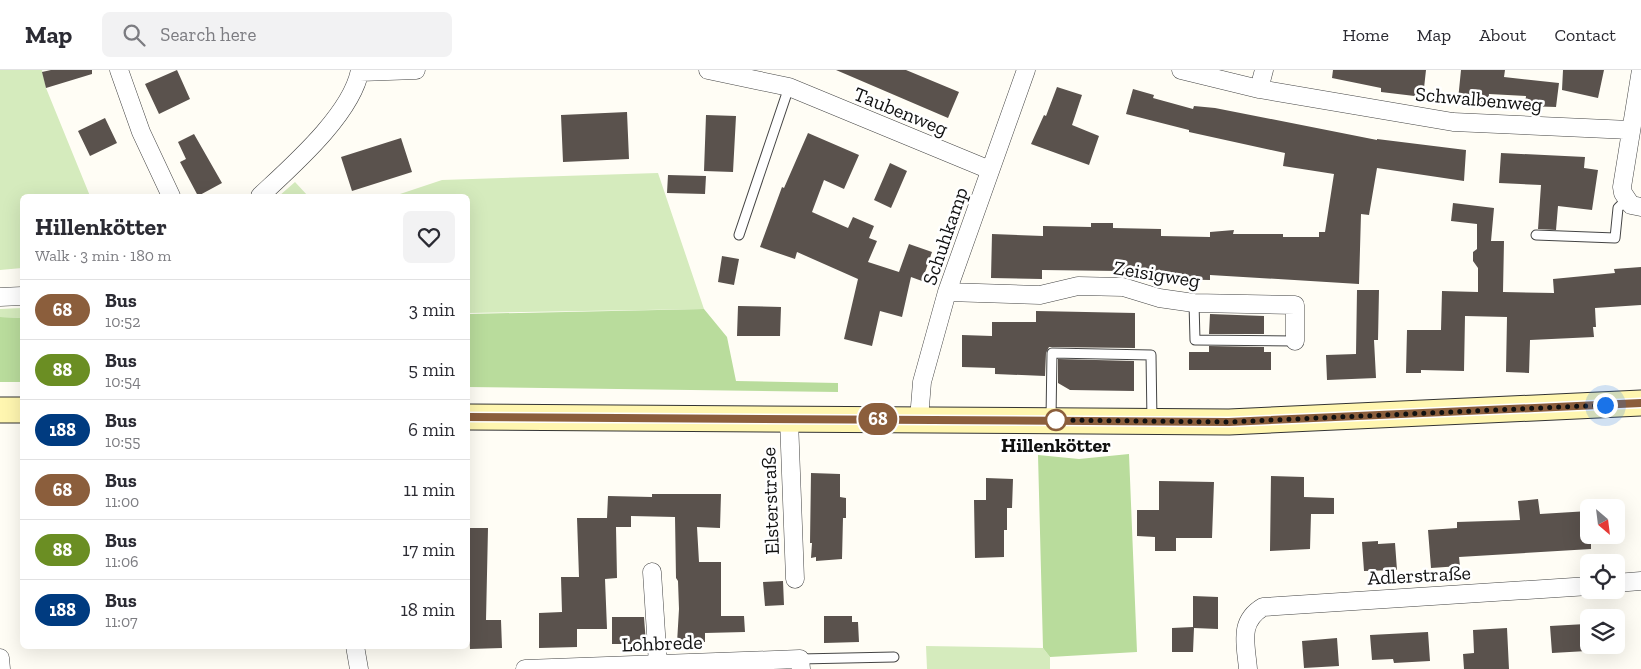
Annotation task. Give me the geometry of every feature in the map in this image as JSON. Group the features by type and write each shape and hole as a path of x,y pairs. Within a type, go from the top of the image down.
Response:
{"main road":[{"path":"470,417 1229,422 1641,403"},
{"path":"0,410 20,410"}],"street":[{"path":"119,70 140,132 170,194"},
{"path":"262,194 303,156 350,100 360,71 416,70"},
{"name":"Taubenweg","path":"708,70 789,87 990,170"},
{"name":"Schuhkamp","path":"920,419 922,382 948,292 1026,70"},
{"name":"Schwalbenweg","path":"1181,70 1259,88 1453,122 1630,130"},
{"path":"1259,88 1264,70"},
{"path":"1634,203 1622,187 1641,70"},
{"name":"Zeisigweg","path":"948,292 1040,295 1078,286 1123,287 1159,298 1194,303 1295,306 1295,341"},
{"path":"0,297 20,296"},
{"name":"Elsterstraße","path":"789,420 795,579"},
{"path":"652,572 658,664"},
{"path":"1625,583 1641,581"},
{"name":"Adlerstraße","path":"1248,669 1246,631 1248,621 1253,613 1263,607 1580,587"},
{"path":"356,649 358,669"},
{"path":"0,658 1,669"},
{"name":"Lohbrede","path":"525,669 658,664 800,664"}],"lane":[{"path":"739,235 789,87"},
{"path":"1536,235 1615,238 1618,208 1634,203"},
{"path":"1194,303 1195,340 1295,341"},
{"path":"1051,420 1052,354 1151,355 1152,421"},
{"path":"800,664 894,657"}],"green space":[{"path":"0,70 42,70 46,88 89,194 20,194 20,268 0,270"},
{"path":"658,173 704,309 470,313 470,194 400,194 442,180"},
{"path":"295,182 306,194 281,194"},
{"path":"20,308 20,318 0,317 0,309"},
{"path":"704,309 727,337 736,381 838,383 838,392 470,387 470,314"},
{"path":"0,317 20,318 20,382 0,382"},
{"path":"1129,454 1137,652 1050,657 1043,648 1038,455 1079,459"},
{"path":"926,646 1043,648 1050,657 1050,669 927,669"}],"building":[{"path":"51,70 92,70 92,74 46,88 42,72"},
{"path":"177,70 190,99 159,114 145,84"},
{"path":"836,70 906,70 959,92 948,118"},
{"path":"1333,70 1426,70 1423,97 1381,92 1381,88 1332,78"},
{"path":"1461,70 1505,70 1504,77 1559,83 1556,107 1525,106 1526,96 1489,94 1488,103 1458,100"},
{"path":"1563,70 1604,70 1598,98 1562,90"},
{"path":"1057,87 1082,95 1072,125 1099,136 1089,165 1031,144 1044,115 1046,116"},
{"path":"1133,89 1154,95 1153,98 1193,109 1194,106 1215,108 1377,140 1466,150 1464,181 1377,168 1369,215 1361,214 1359,284 1210,275 1210,280 1160,279 1161,273 1119,271 1042,270 1042,279 991,278 992,234 1043,236 1043,226 1091,227 1091,223 1113,223 1113,228 1161,229 1161,236 1210,237 1210,232 1234,230 1233,234 1283,234 1283,237 1319,237 1319,232 1325,232 1334,174 1283,166 1285,153 1189,132 1189,130 1126,114"},
{"path":"627,112 629,159 563,162 561,115"},
{"path":"706,115 736,116 733,172 704,171"},
{"path":"105,118 117,143 90,156 78,131"},
{"path":"808,133 859,155 844,189 824,180 812,212 848,228 853,217 874,226 869,238 877,241 868,262 899,272 909,244 932,252 922,281 911,277 902,317 880,311 872,346 844,339 858,279 797,252 795,259 760,247 782,187 784,188"},
{"path":"194,134 222,183 202,194 197,194 180,162 186,159 178,142"},
{"path":"401,138 412,172 352,191 341,157"},
{"path":"1501,153 1585,157 1584,168 1598,170 1592,210 1558,206 1556,230 1538,229 1541,185 1499,183"},
{"path":"890,163 907,171 891,208 874,200"},
{"path":"668,175 706,176 705,194 667,193"},
{"path":"1453,203 1494,208 1491,241 1504,241 1503,292 1554,293 1553,279 1615,273 1614,269 1641,267 1641,305 1595,308 1596,327 1593,327 1594,337 1530,340 1529,373 1506,372 1507,317 1465,316 1464,371 1421,370 1421,373 1406,373 1407,330 1441,330 1442,291 1478,292 1478,268 1473,261 1473,252 1477,249 1477,224 1451,221"},
{"path":"722,256 739,259 734,285 718,282"},
{"path":"1357,290 1379,290 1378,340 1374,340 1376,378 1327,380 1326,355 1356,354"},
{"path":"738,306 781,307 780,336 737,336"},
{"path":"1036,311 1135,313 1135,348 1049,347 1046,353 1045,376 995,374 995,368 962,367 962,335 992,336 992,322 1036,322"},
{"path":"1210,314 1264,316 1264,334 1209,334"},
{"path":"1209,346 1264,347 1264,352 1271,352 1271,370 1189,370 1189,352 1209,352"},
{"path":"1058,359 1134,361 1134,391 1070,390 1058,383"},
{"path":"811,473 840,474 840,497 846,498 846,518 843,518 842,559 816,561 816,557 811,558"},
{"path":"1271,476 1304,477 1304,497 1334,498 1334,514 1311,514 1310,549 1270,551"},
{"path":"986,478 1013,479 1012,508 1007,508 1007,530 1004,530 1004,557 975,558 974,500 986,500"},
{"path":"1159,481 1214,482 1212,538 1176,538 1176,551 1155,551 1155,537 1137,536 1137,510 1159,510"},
{"path":"652,494 721,494 720,528 697,527 699,562 721,562 721,616 744,616 745,632 705,633 705,642 677,643 679,609 678,581 676,578 675,517 631,516 631,527 616,527 617,578 605,579 607,629 577,629 577,647 539,648 539,613 562,612 561,577 579,577 577,518 607,518 608,496 652,497"},
{"path":"1538,499 1540,514 1580,512 1580,544 1591,544 1591,549 1459,557 1460,566 1431,568 1428,530 1457,528 1457,522 1520,520 1518,501"},
{"path":"470,528 488,528 486,620 501,620 502,648 470,649"},
{"path":"1378,541 1378,544 1395,543 1397,570 1364,571 1362,542"},
{"path":"783,581 784,605 765,606 763,582"},
{"path":"1193,596 1218,597 1218,629 1194,628 1193,652 1172,652 1172,628 1193,627"},
{"path":"824,616 852,616 852,622 858,622 859,642 824,643"},
{"path":"612,617 644,617 646,644 612,644"},
{"path":"1580,624 1580,651 1552,653 1550,626"},
{"path":"1507,628 1509,669 1464,669 1463,654 1474,653 1473,630"},
{"path":"1428,632 1430,661 1394,663 1393,659 1372,660 1370,635"},
{"path":"1337,638 1339,666 1304,668 1302,641"}],"bus line":[{"name":"68","path":"470,417 1229,422 1641,403"}],"place":[{"name":"Hillenkötter","path":"1056,420"}],"route":[{"path":"1056,420 1051,420 1229,422 1605,405"}]}
